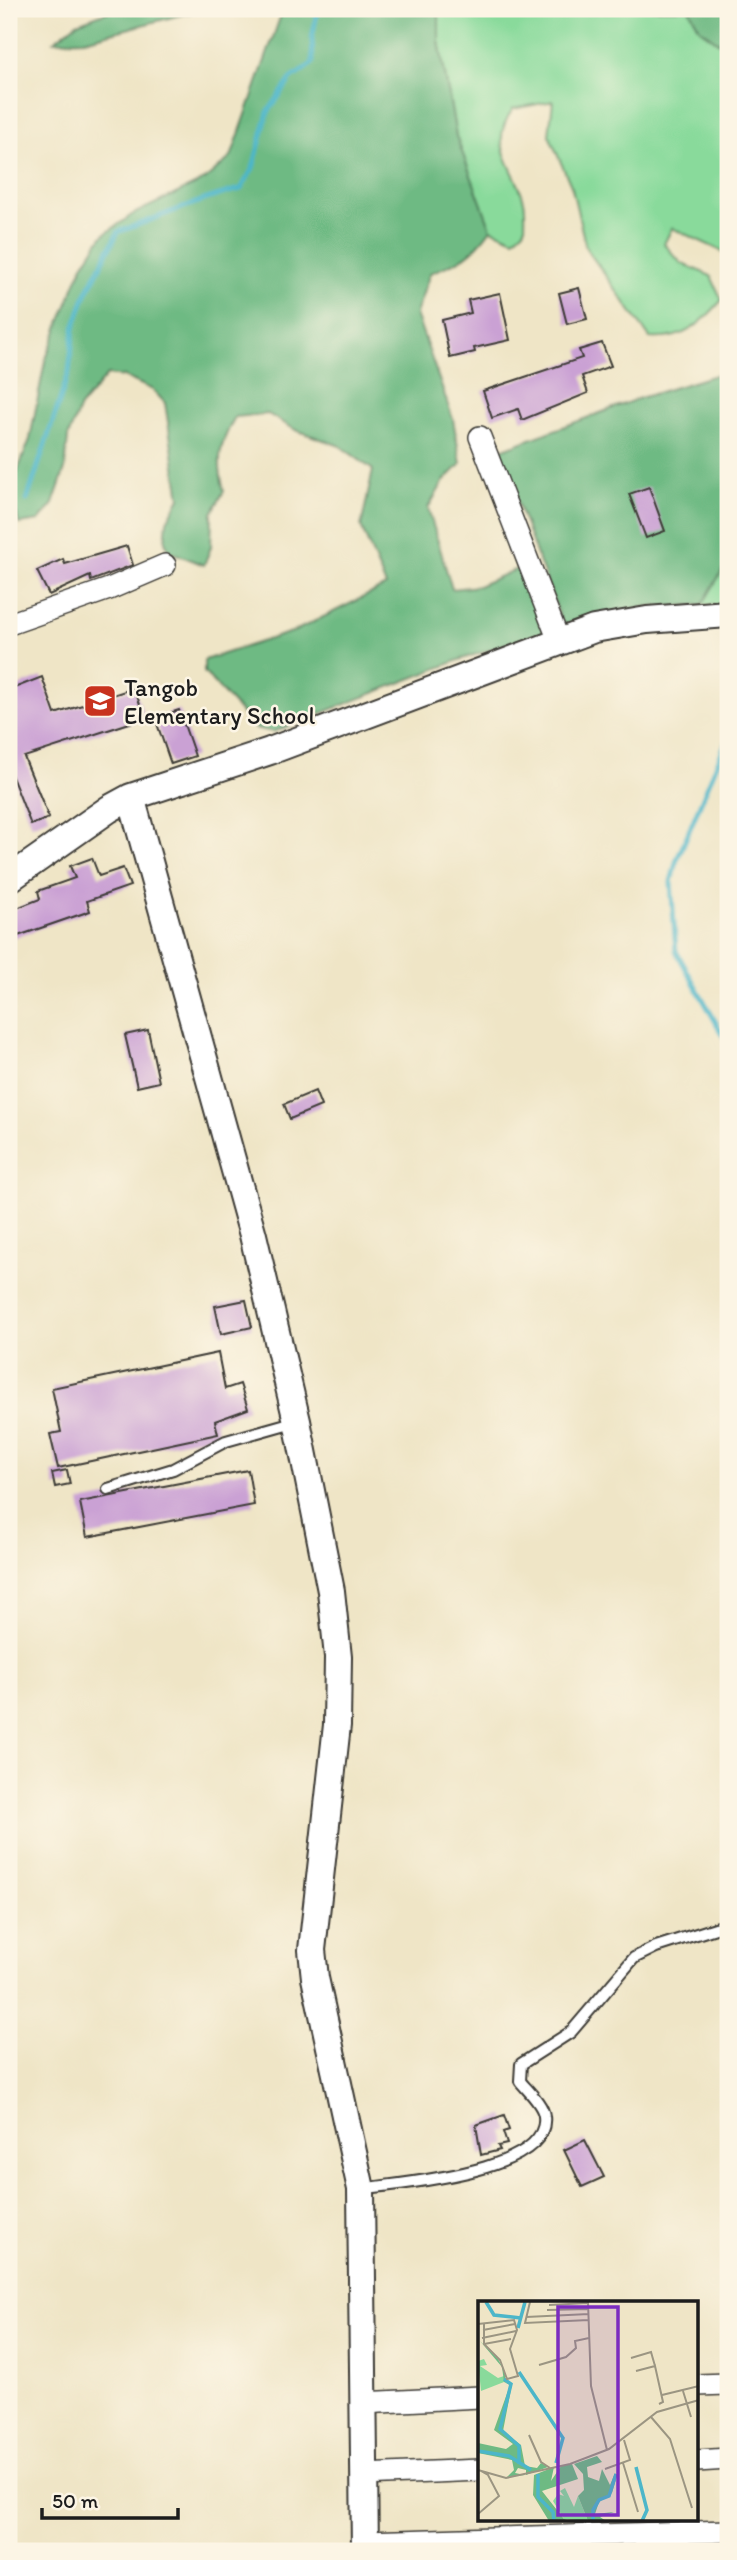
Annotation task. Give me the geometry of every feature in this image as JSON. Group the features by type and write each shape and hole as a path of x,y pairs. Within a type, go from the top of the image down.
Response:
{"street":[{"path":"480,437 559,641"},
{"path":"9,624 110,589 165,565"},
{"path":"9,879 131,797 271,751 594,629 647,620 728,614"},
{"path":"131,797 253,1235 297,1421 331,1591 338,1657 337,1724 313,1950 314,1968 361,2189 365,2547 728,2531"},
{"path":"698,2385 728,2384"},
{"path":"362,2403 478,2397"},
{"path":"698,2460 728,2459"},
{"path":"363,2475 478,2470"}],"lane":[{"path":"108,1489 173,1469 226,1441 297,1421"},
{"path":"361,2189 489,2168 519,2154 535,2139 545,2120 543,2110 520,2081 521,2064 571,2032 634,1958 656,1947 728,1924"}],"green space":[{"path":"115,9 204,9 84,40 54,41 77,23"},
{"path":"283,9 439,9 439,41 456,136 491,229 464,257 430,273 416,314 453,419 461,464 444,481 428,508 452,589 478,586 519,568 544,632 459,660 273,732 255,728 204,672 204,660 295,631 386,586 361,527 373,470 340,446 296,430 268,414 235,417 220,453 224,491 212,513 211,547 204,565 171,552 165,542 167,521 180,498 165,403 153,390 125,377 107,375 80,407 68,437 65,469 53,504 39,521 19,524 14,503 15,478 30,439 45,361 82,267 102,236 133,214 205,180 231,157"},
{"path":"439,9 689,9 700,29 728,49 728,254 672,228 664,244 681,263 711,276 722,300 699,323 673,337 650,338 586,248 572,188 549,135 553,101 513,109 505,122 502,145 524,201 525,229 514,239 491,229 456,136 439,41"},
{"path":"689,9 728,9 728,49 700,29"},
{"path":"728,371 728,561 702,605 644,607 563,625 498,451 640,398"},
{"path":"728,561 728,605 702,605"}],"building":[{"path":"579,288 587,319 567,324 559,293"},
{"path":"500,293 510,340 474,348 475,352 450,358 442,320 471,313 468,300"},
{"path":"602,343 611,366 582,376 588,393 522,420 518,409 492,418 483,391 582,358 579,350"},
{"path":"649,487 665,531 646,538 629,494"},
{"path":"127,546 133,565 91,581 90,576 49,595 37,571 63,559 65,564"},
{"path":"42,677 55,714 134,688 145,718 24,757 49,818 31,825 9,769 9,690"},
{"path":"179,710 195,756 171,764 155,718"},
{"path":"92,858 99,876 123,868 130,886 87,901 90,911 9,939 9,911 40,899 38,891 75,878 70,866"},
{"path":"148,1030 159,1082 137,1087 125,1035"},
{"path":"315,1091 321,1106 290,1119 284,1104"},
{"path":"246,1300 252,1327 221,1334 215,1306"},
{"path":"218,1353 225,1389 240,1384 248,1409 215,1421 218,1434 58,1468 50,1434 61,1432 52,1388"},
{"path":"67,1470 70,1484 55,1487 52,1473"},
{"path":"248,1470 254,1505 87,1537 80,1502"},
{"path":"504,2115 509,2130 503,2132 507,2144 498,2146 500,2150 481,2155 476,2125"},
{"path":"585,2140 604,2177 582,2187 564,2150"}],"waterway":[{"path":"27,500 69,372 74,328 86,294 118,232 194,203 241,189 253,168 268,112 291,79 313,63 312,38 318,9"},
{"path":"728,737 676,862 671,882 676,951 728,1044"}],"place":[{"name":"Tangob Elementary School","path":"100,701"}]}
